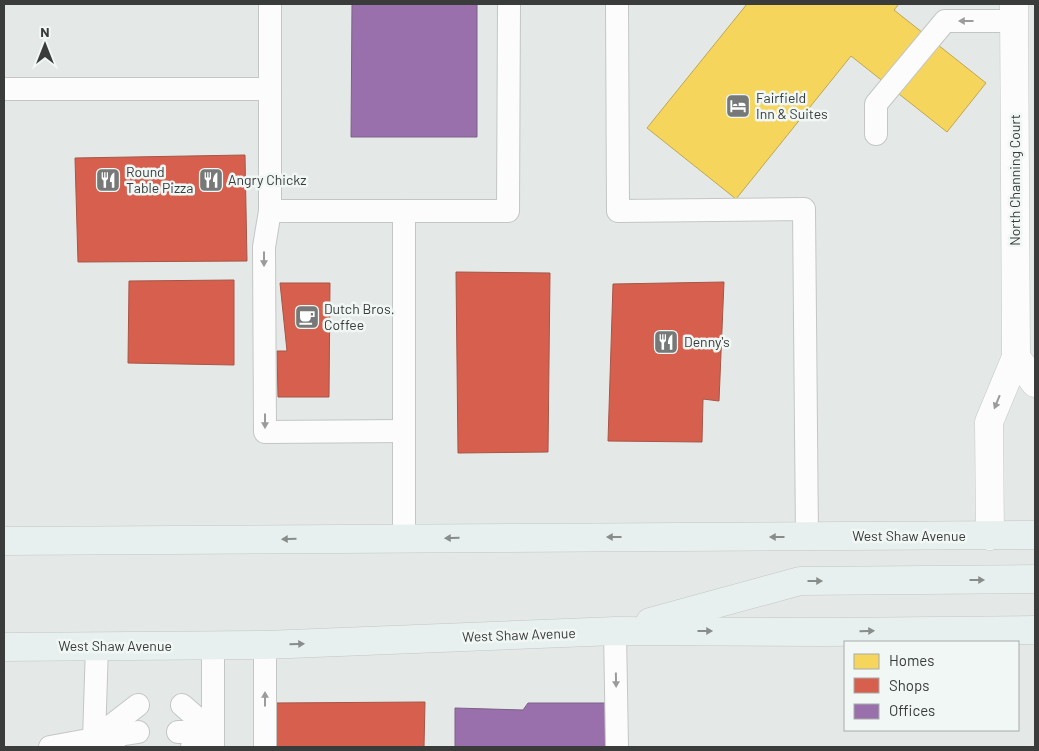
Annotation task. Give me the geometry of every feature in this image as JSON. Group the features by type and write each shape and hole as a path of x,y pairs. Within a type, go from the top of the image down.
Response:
{"main road":[{"name":"West Shaw Avenue","path":"4,541 1035,535"},
{"path":"615,631 800,581 1035,579"},
{"name":"West Shaw Avenue","path":"4,647 265,645 615,631 1035,630"}],"street":[{"name":"North Channing Court","path":"990,536 989,422 1016,357 1014,12"},
{"path":"1016,357 1035,384"}],"lane":[{"path":"270,4 270,211 264,247 265,432 404,431"},
{"path":"270,211 508,211 509,4"},
{"path":"617,4 618,211 804,209 807,537"},
{"path":"876,134 876,104 945,21 1014,12"},
{"path":"4,89 270,89"},
{"path":"404,211 404,538"},
{"path":"615,631 616,747"},
{"path":"213,645 213,740"},
{"path":"264,747 265,645"},
{"path":"79,745 97,646"},
{"path":"79,745 138,705"},
{"path":"182,705 213,740"},
{"path":"79,745 138,732"},
{"path":"185,740 213,740"}],"building: Homes":[{"name":"Fairfield Inn & Suites","path":"747,4 899,4 894,10 986,83 947,132 851,56 736,199 647,128"}],"building: Shops":[{"path":"245,155 247,261 78,262 75,158"},
{"path":"456,272 550,273 548,452 458,453"},
{"path":"234,280 234,365 128,363 129,281"},
{"name":"Denny's","path":"724,282 719,401 703,399 702,442 608,441 613,284"},
{"name":"Dutch Bros. Coffee","path":"280,283 330,283 329,397 278,397 277,351 287,351"},
{"path":"425,702 424,747 274,747 274,703"}],"building: Offices":[{"path":"352,4 477,4 477,137 351,137"},
{"path":"528,703 608,703 608,747 455,747 455,708 523,710"}],"place":[{"name":"Fairfield Inn & Suites","path":"738,106"},
{"name":"Round Table Pizza","path":"108,180"},
{"name":"Angry Chickz","path":"211,180"},
{"name":"Dutch Bros. Coffee","path":"307,317"},
{"name":"Denny's","path":"666,342"}]}
